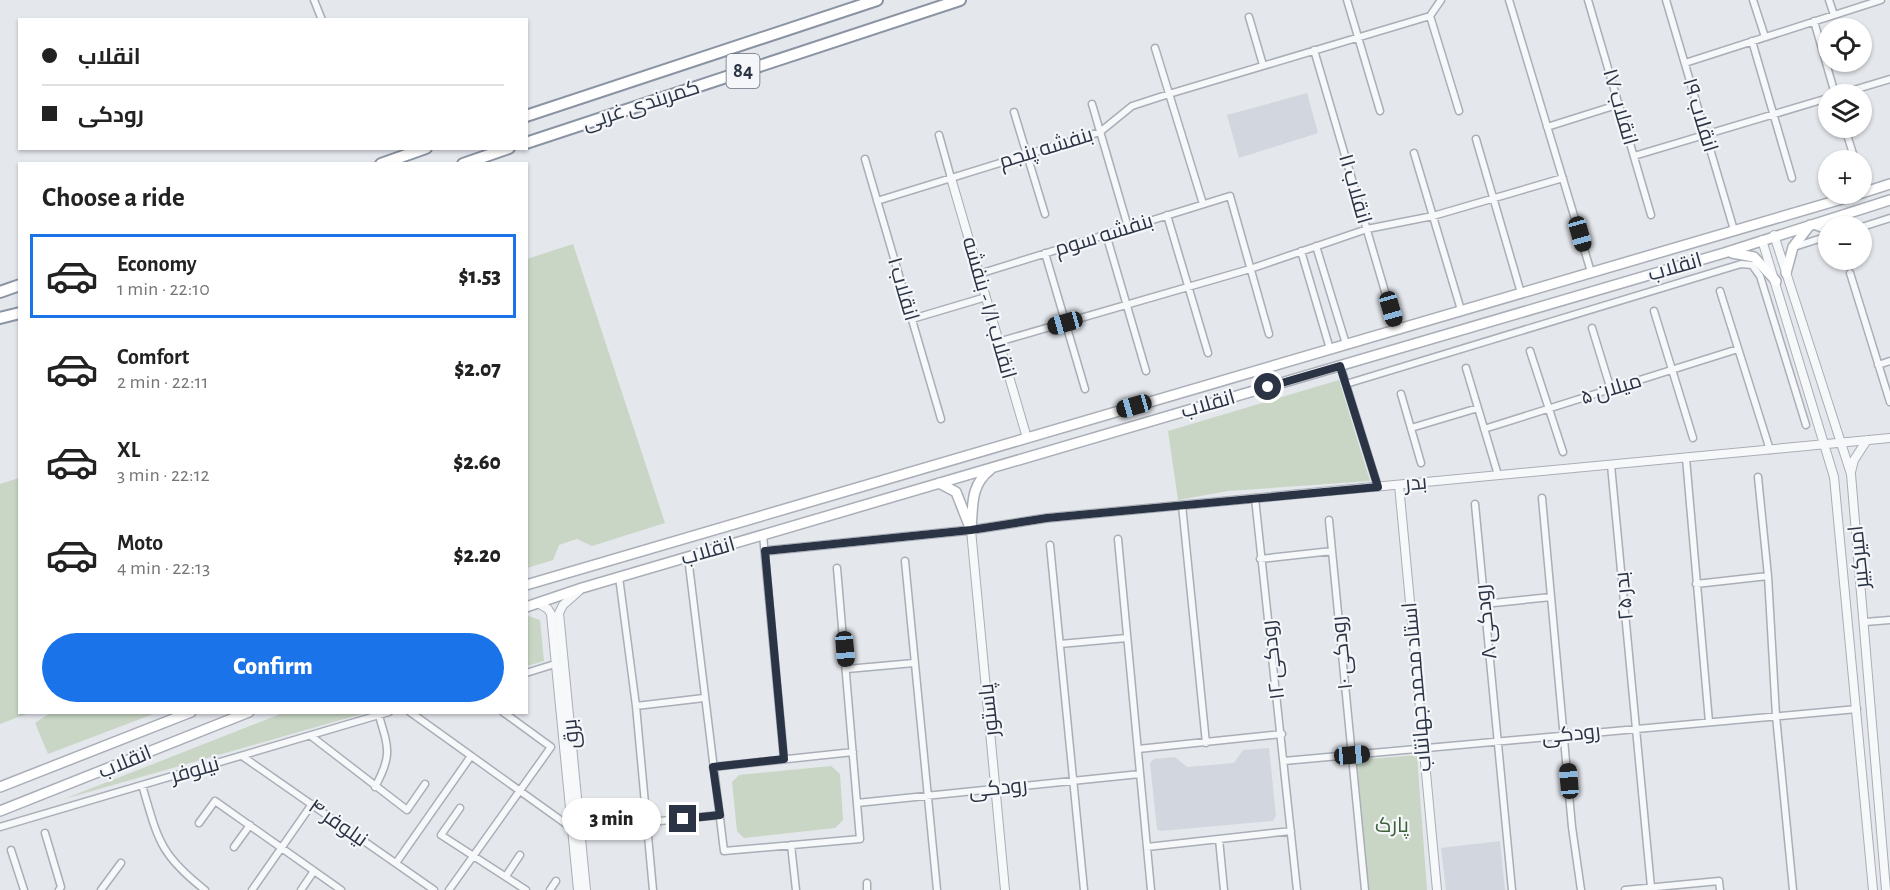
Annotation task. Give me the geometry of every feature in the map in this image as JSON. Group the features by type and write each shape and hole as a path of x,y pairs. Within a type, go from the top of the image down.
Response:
{"highway":[{"name":"کمربندی غربی","path":"528,115 877,0"},
{"name":"کمربندی غربی","path":"528,142 960,0"},
{"path":"387,162 420,150"},
{"path":"469,162 503,150"},
{"path":"0,292 18,286"},
{"path":"0,318 18,314"}],"main road":[{"name":"انقلاب","path":"1872,189 1890,184"},
{"name":"انقلاب","path":"528,606 688,556 1724,253 1774,235 1890,200"},
{"name":"انقلاب","path":"528,584 1823,204"},
{"path":"1786,273 1793,247 1811,224"},
{"path":"1724,253 1743,253 1754,257 1776,281"},
{"path":"1430,320 1435,338"},
{"path":"971,530 975,490 982,476 994,467"},
{"path":"939,483 956,492 971,530"},
{"name":"انقلاب","path":"0,787 186,714"},
{"name":"انقلاب","path":"0,811 244,714"}],"street":[{"path":"314,0 321,18"},
{"path":"1347,0 1380,111"},
{"path":"1442,0 1430,16 1459,111"},
{"path":"1509,0 1591,272"},
{"name":"انقلاب ۱۷","path":"1588,0 1651,214"},
{"name":"انقلاب ۱۹","path":"1666,0 1734,230"},
{"path":"1754,0 1765,37"},
{"path":"1829,0 1834,15"},
{"path":"1685,63 1877,1"},
{"name":"بنفشه پنجم","path":"877,201 1100,132 1132,106 1430,16"},
{"path":"1250,17 1263,65"},
{"path":"1814,21 1832,84"},
{"path":"1752,41 1792,178"},
{"path":"1155,48 1203,204"},
{"name":"انقلاب ۱۱","path":"1314,50 1396,329"},
{"path":"1872,84 1890,79"},
{"path":"1635,156 1818,101"},
{"path":"1092,104 1128,227"},
{"path":"1547,127 1620,104"},
{"path":"1014,112 1044,214"},
{"path":"939,135 951,178"},
{"path":"1476,139 1521,292"},
{"path":"1414,153 1461,310"},
{"name":"انقلاب ۱","path":"865,159 941,419"},
{"name":"انقلاب ۱/۱ - بنفشه","path":"951,178 1026,438"},
{"path":"998,342 1250,269 1367,229 1433,216 1563,178"},
{"name":"بنفشه سوم","path":"979,274 1230,196 1250,269"},
{"path":"1167,215 1208,352"},
{"path":"1872,223 1890,218"},
{"path":"1811,224 1818,227"},
{"path":"1106,234 1146,371"},
{"name":"امیرکبیر","path":"1774,235 1851,474 1886,890"},
{"path":"1793,247 1818,239"},
{"name":"امیرکبیر","path":"1762,240 1834,477 1873,890"},
{"path":"1316,246 1346,344"},
{"path":"1301,251 1330,349"},
{"path":"1044,253 1085,389"},
{"path":"1346,384 1741,264 1752,265 1760,276 1806,425"},
{"path":"1250,269 1269,334"},
{"path":"1850,273 1890,402"},
{"path":"1720,291 1770,450"},
{"path":"912,319 986,297"},
{"path":"1654,311 1693,438"},
{"path":"1592,328 1611,390"},
{"name":"میلان ۵","path":"1484,429 1738,350"},
{"path":"1530,351 1563,452"},
{"path":"1878,365 1890,361"},
{"path":"1340,366 1378,487"},
{"path":"1466,368 1498,475"},
{"path":"1401,394 1421,463"},
{"path":"1411,428 1478,408"},
{"name":"بدر","path":"765,551 971,530 1047,518 1890,438"},
{"path":"1851,474 1854,460 1867,440"},
{"path":"1686,458 1709,722"},
{"name":"بدر ۲۵","path":"1611,465 1651,887"},
{"path":"1758,477 1768,576 1776,716 1793,890"},
{"name":"استاد محمد جهانتاب","path":"1399,485 1437,890"},
{"name":"رودکی ۱۲","path":"1255,498 1297,890"},
{"path":"1542,498 1572,827 1581,890"},
{"name":"رودکی ۸","path":"1475,504 1512,890"},
{"path":"1182,505 1206,743"},
{"name":"رودکی ۱۰","path":"1329,520 1365,890"},
{"name":"پاستور","path":"971,530 1005,890"},
{"path":"763,534 784,759"},
{"path":"1118,538 1151,890"},
{"path":"1050,545 1083,887"},
{"path":"1260,559 1332,551"},
{"path":"688,556 724,851 860,839 837,568"},
{"path":"905,561 937,890"},
{"path":"1696,584 1768,576"},
{"path":"619,577 636,706 653,890"},
{"name":"برق","path":"582,588 563,605 559,613 559,663 566,756 586,890"},
{"path":"1484,604 1551,597"},
{"name":"برق","path":"538,603 548,609 551,614 559,663 576,829 578,890"},
{"path":"1865,622 1890,620"},
{"path":"1060,645 1127,638"},
{"path":"528,672 559,663"},
{"path":"847,669 914,663"},
{"path":"636,706 704,698"},
{"name":"رودکی","path":"1284,761 1857,709"},
{"name":"نیلوفر","path":"1,825 384,714"},
{"path":"413,714 576,829 720,815"},
{"path":"506,714 566,756"},
{"path":"375,788 388,765 387,747 379,716"},
{"path":"1138,749 1282,734"},
{"path":"311,736 375,788 407,810 426,784"},
{"path":"449,890 551,747"},
{"path":"713,767 853,752"},
{"name":"نیلوفر ۴","path":"242,756 434,890"},
{"path":"396,863 471,756"},
{"path":"1861,766 1875,765"},
{"name":"رودکی","path":"857,803 1140,774"},
{"path":"142,785 164,852 204,890"},
{"path":"199,823 215,801 341,890"},
{"path":"252,890 312,804"},
{"path":"460,808 441,834 472,857 526,890"},
{"path":"234,847 250,825"},
{"path":"1147,847 1291,831"},
{"path":"45,833 61,887 59,890"},
{"path":"1219,839 1224,890"},
{"path":"791,845 796,890"},
{"path":"11,850 24,890"},
{"path":"506,876 520,855"},
{"path":"104,889 121,863"},
{"path":"301,890 314,871"},
{"path":"550,890 556,881"},
{"path":"1625,890 1719,881 1720,890"}],"shaded area":[{"path":"1307,93 1318,133 1239,158 1227,115"},
{"path":"1269,748 1276,816 1273,821 1160,831 1157,829 1150,763 1154,759 1175,757 1187,767 1234,763 1243,750"},
{"path":"1500,841 1505,890 1446,890 1441,848"}],"green space":[{"path":"573,244 665,523 592,546 577,539 559,545 553,560 528,568 528,259"},
{"path":"1339,380 1370,481 1228,491 1178,500 1168,431"},
{"path":"18,478 18,714 26,714 0,724 0,484"},
{"path":"528,616 540,620 544,661 528,666"},
{"path":"48,714 153,714 48,754 35,723"},
{"path":"280,714 362,714 64,799"},
{"name":"پارک","path":"1417,755 1427,890 1368,890 1357,760"},
{"path":"831,766 840,774 843,820 835,828 744,838 737,831 732,782 739,775"}],"route":[{"path":"683,819 720,815 713,767 784,759 765,551 971,530 1047,518 1378,487 1340,366 1268,387"}]}
